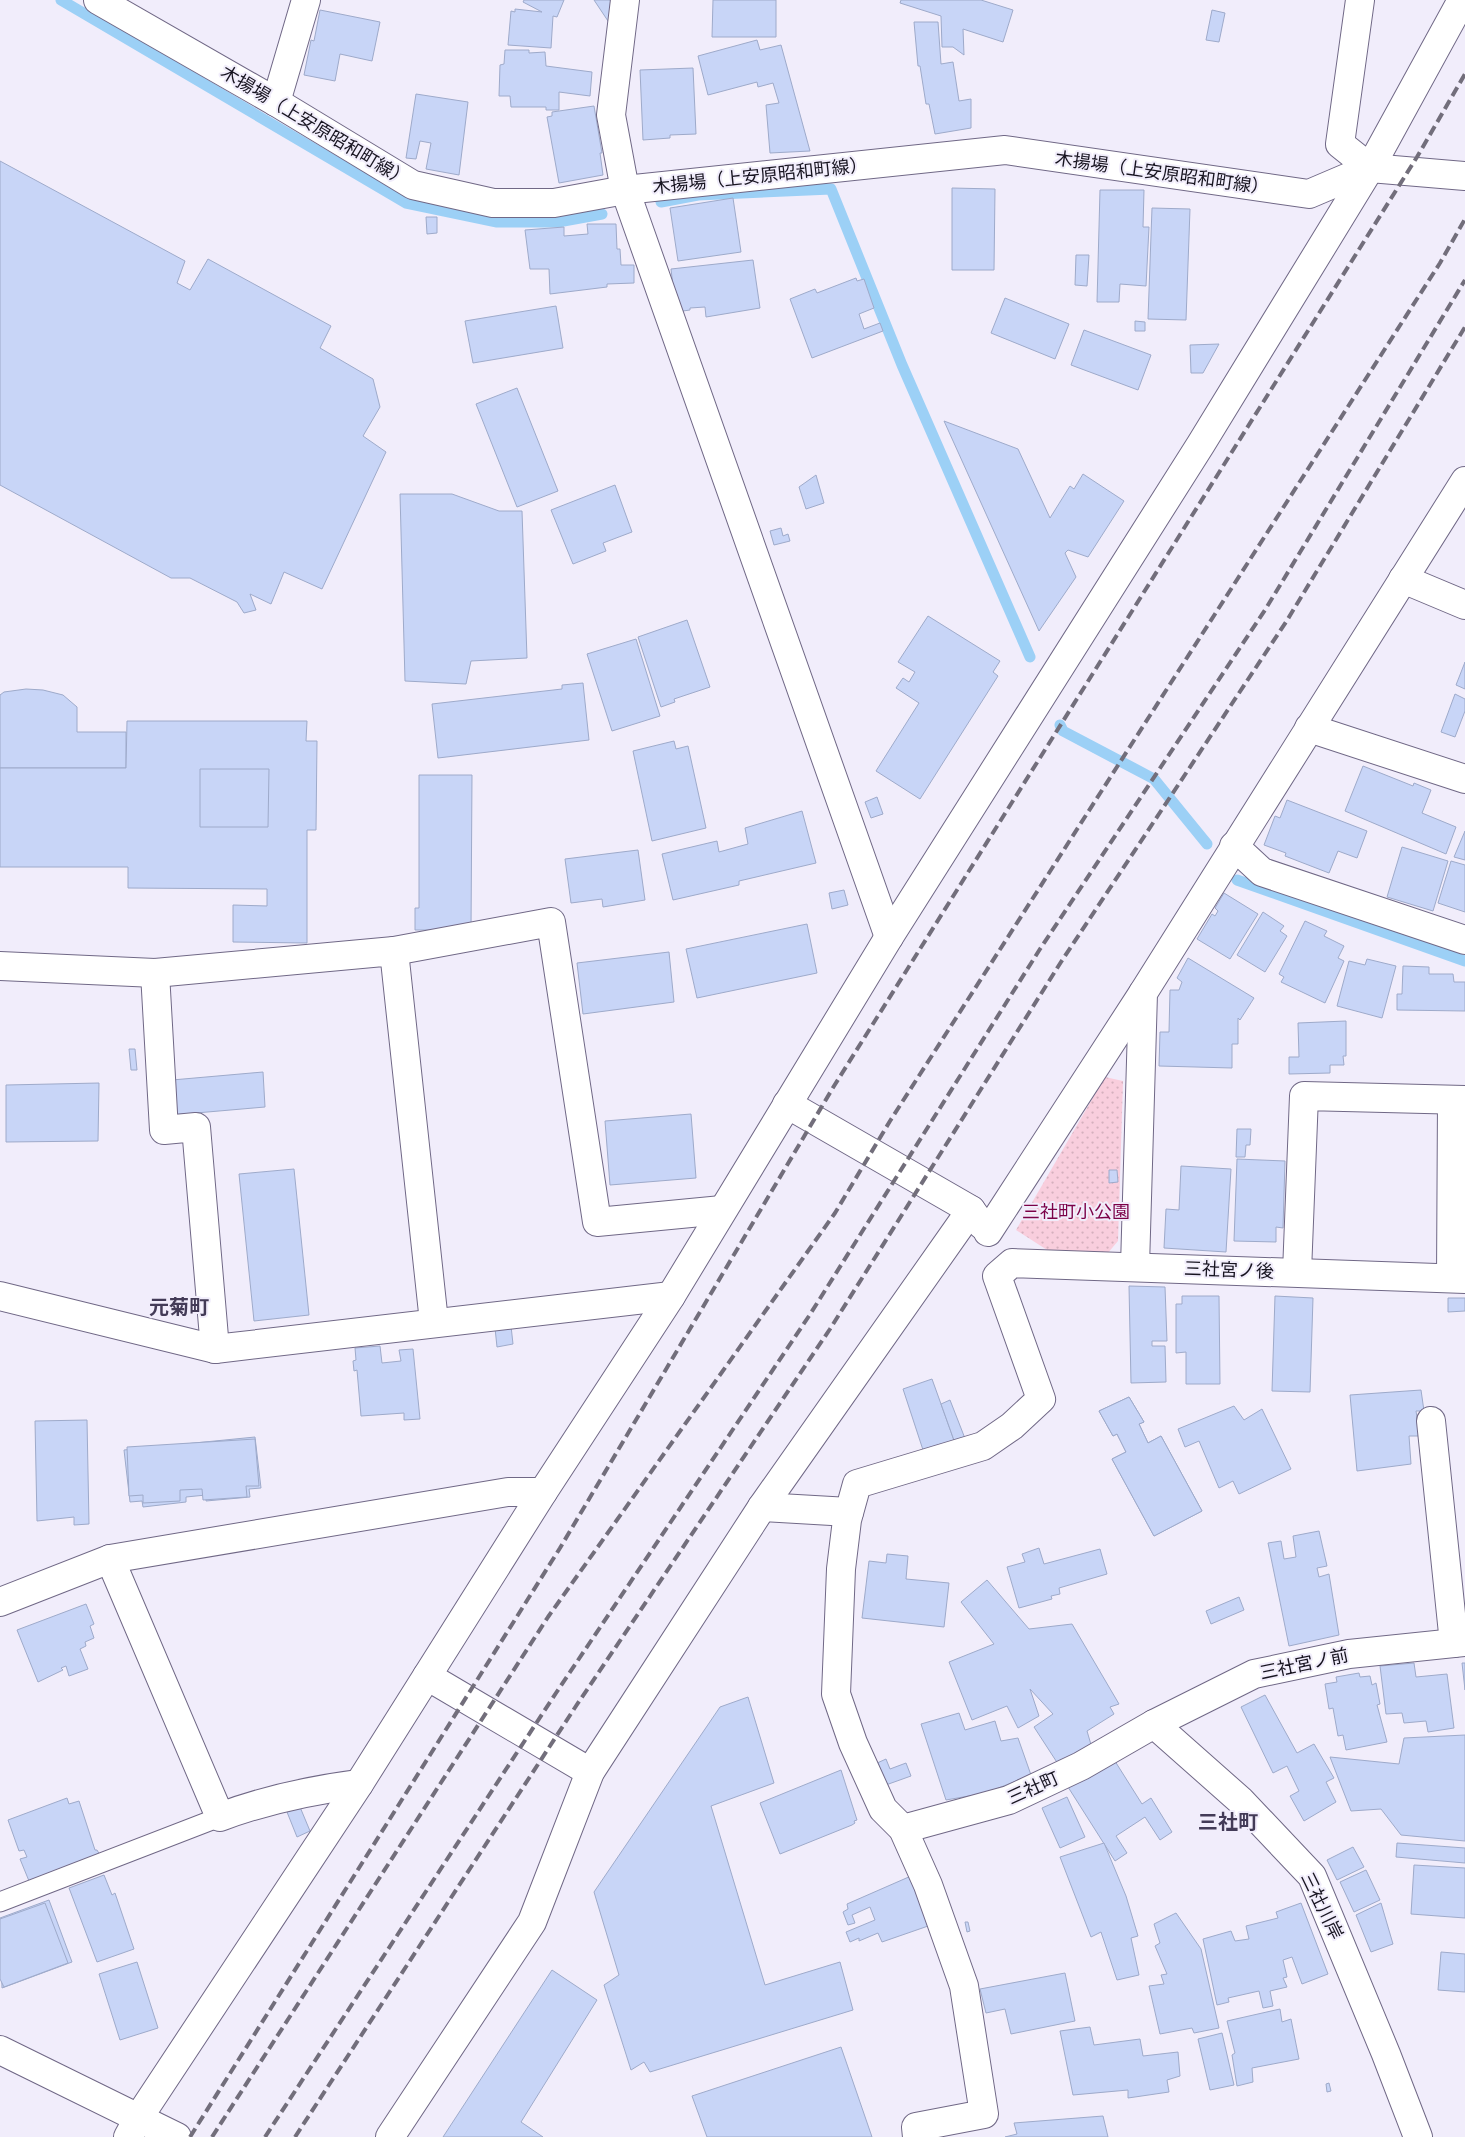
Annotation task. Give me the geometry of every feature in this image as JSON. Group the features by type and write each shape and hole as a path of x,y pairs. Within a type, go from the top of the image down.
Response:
{"street":[{"name":"木揚場（上安原昭和町線）","path":"98,0 276,102 413,185 493,203 554,203 625,190 1005,150 1309,194 1370,168 1465,176"},
{"path":"276,102 306,0"},
{"path":"625,0 611,115 625,190 889,938"},
{"path":"1360,0 1340,144 1370,168"},
{"path":"134,2127 359,1784 543,1492 671,1296 889,938 1201,444 1370,168 1462,0"},
{"path":"988,1232 1143,993 1465,481"},
{"path":"1403,579 1465,605"},
{"path":"1309,728 1465,779"},
{"path":"1234,846 1262,872 1465,940"},
{"path":"0,966 155,973 394,950 551,922 596,1222 722,1210"},
{"path":"394,950 434,1322"},
{"path":"155,973 164,1130 196,1127 215,1348"},
{"path":"1135,1266 1143,993"},
{"path":"1297,1272 1304,1096 1459,1100 1458,1279"},
{"path":"787,1104 971,1210 988,1232 1005,1270 1041,1399 1012,1426 983,1446 856,1484 849,1512 841,1569 836,1694 853,1743 883,1808 903,1829 928,1885 964,1986 984,2114 916,2127 917,2137"},
{"path":"390,2137 532,1922 590,1772 762,1507 971,1210"},
{"name":"三社宮ノ後","path":"1005,1270 1135,1266 1458,1279"},
{"path":"0,1296 215,1348 671,1296"},
{"path":"1431,1421 1459,1642"},
{"path":"0,1602 110,1560 508,1492 543,1492"},
{"path":"762,1507 849,1512"},
{"path":"110,1560 220,1818 243,1808 316,1790 359,1784"},
{"name":"三社宮ノ前","path":"1154,1724 1254,1674 1349,1654 1459,1642"},
{"path":"427,1676 590,1772"},
{"name":"三社町","path":"903,1829 1009,1800 1081,1766 1154,1724"},
{"name":"三社川岸","path":"1154,1724 1242,1801 1312,1876 1375,2027 1418,2137"},
{"path":"0,2050 134,2127 177,2137"}],"lane":[{"path":"0,1902 220,1818"}],"green space":[{"name":"三社町小公園","path":"1105,1077 1123,1081 1118,1241 1107,1254 1055,1255 1016,1230"}],"building":[{"path":"524,0 564,0 557,17 553,16 551,48 508,45 511,11 515,12 515,9 542,12 523,2"},
{"path":"594,0 610,0 612,4 610,24"},
{"path":"713,0 776,0 776,37 712,37"},
{"path":"901,0 981,0 1013,10 1003,42 963,29 964,55 953,47 942,47 941,16 900,3"},
{"path":"320,10 380,22 372,61 340,54 335,81 304,75 311,40 314,41"},
{"path":"1212,10 1225,13 1219,42 1206,40"},
{"path":"914,22 938,22 941,64 953,62 959,101 971,99 971,128 935,134 929,104 926,104 920,66 918,66"},
{"path":"757,40 760,50 781,45 810,151 770,153 766,105 779,103 773,83 758,87 757,82 708,95 698,56"},
{"path":"505,50 529,50 529,53 545,52 546,66 592,72 590,96 559,92 559,110 546,110 546,107 511,107 510,96 499,96 500,65 504,64"},
{"path":"693,68 696,134 670,135 670,138 643,140 640,70"},
{"path":"416,94 468,102 459,175 426,169 431,143 420,141 416,159 406,158"},
{"path":"594,106 602,153 600,153 603,175 559,183 547,117 552,116 552,112"},
{"path":"0,161 185,261 177,283 190,290 208,259 331,326 320,348 373,379 380,407 363,436 386,452 322,589 284,572 271,604 250,594 256,610 244,613 237,602 190,578 171,578 0,485"},
{"path":"952,188 995,189 994,270 952,270"},
{"path":"1100,190 1144,190 1143,227 1149,227 1146,286 1120,284 1119,302 1097,302"},
{"path":"733,198 741,252 678,261 670,208"},
{"path":"1152,208 1190,209 1186,320 1148,319"},
{"path":"426,217 437,217 437,233 427,234"},
{"path":"587,224 616,224 617,249 620,249 621,265 634,265 634,283 607,284 607,287 550,294 549,269 530,269 525,230 564,227 564,236 588,234"},
{"path":"1076,255 1089,255 1087,286 1075,285"},
{"path":"753,260 760,308 706,317 705,307 690,308 690,310 676,312 671,269"},
{"path":"856,278 857,281 864,279 874,308 859,314 864,329 880,323 883,331 812,358 790,299 815,289 817,293"},
{"path":"1005,298 1069,324 1055,359 991,333"},
{"path":"556,306 563,348 473,363 465,321"},
{"path":"1135,321 1145,322 1145,331 1135,331"},
{"path":"1084,330 1151,355 1138,390 1071,365"},
{"path":"1219,344 1203,373 1191,373 1190,345"},
{"path":"517,388 558,491 517,507 476,404"},
{"path":"944,421 1018,449 1050,518 1070,486 1074,489 1083,474 1124,501 1088,557 1068,550 1065,553 1076,577 1039,631"},
{"path":"816,475 824,503 806,509 799,487"},
{"path":"615,485 632,532 603,543 606,551 573,564 551,510"},
{"path":"400,494 452,494 499,511 522,511 527,658 471,661 466,684 405,681"},
{"path":"781,528 783,536 788,534 790,541 774,545 770,531"},
{"path":"928,616 1000,661 993,672 998,676 920,799 876,771 919,703 896,688 903,678 909,682 915,672 898,662"},
{"path":"687,620 710,687 674,699 675,702 661,707 638,637"},
{"path":"636,639 660,716 612,731 587,654"},
{"path":"1465,662 1465,689 1456,685"},
{"path":"583,683 589,740 438,758 432,704 562,689 562,685"},
{"path":"26,689 43,690 63,695 77,707 77,732 126,732 126,768 0,768 0,695 4,692"},
{"path":"1455,694 1465,699 1465,711 1455,737 1441,732"},
{"path":"127,721 307,721 306,741 317,741 316,830 307,830 307,943 233,942 233,905 267,906 267,889 128,888 128,867 0,867 0,768 126,768"},
{"path":"674,741 676,749 688,746 706,828 652,841 633,751"},
{"path":"1363,766 1413,786 1414,783 1431,790 1422,813 1456,827 1446,854 1345,811"},
{"path":"200,769 269,769 268,827 200,827"},
{"path":"419,775 472,775 471,930 415,930 415,908 419,908"},
{"path":"877,797 883,814 871,818 865,802"},
{"path":"1287,800 1367,831 1357,858 1338,851 1329,873 1285,856 1286,853 1264,845 1275,816 1280,818"},
{"path":"802,811 816,863 739,881 739,885 673,900 662,854 717,841 719,852 748,844 745,828"},
{"path":"1465,831 1465,860 1454,857"},
{"path":"1402,847 1448,861 1433,911 1387,897"},
{"path":"638,850 645,900 603,907 602,899 571,903 565,859"},
{"path":"1451,861 1465,865 1465,912 1438,903"},
{"path":"844,890 848,905 832,909 829,893"},
{"path":"1224,893 1258,914 1230,959 1197,939 1212,914 1215,916 1218,911 1215,908"},
{"path":"1263,912 1284,926 1280,931 1287,936 1265,972 1237,955"},
{"path":"1305,921 1327,931 1324,936 1344,946 1338,958 1344,961 1325,1003 1281,982 1284,977 1279,974"},
{"path":"807,924 817,973 697,998 686,949"},
{"path":"669,952 674,1002 583,1014 577,963"},
{"path":"1188,958 1254,998 1240,1020 1238,1018 1238,1044 1232,1044 1232,1068 1159,1066 1160,1032 1169,1032 1170,990 1179,990 1182,982 1177,978"},
{"path":"1367,959 1396,966 1382,1018 1337,1006 1349,961 1365,965"},
{"path":"1403,966 1429,967 1429,974 1453,974 1454,982 1465,982 1465,1011 1397,1010 1397,994 1402,994"},
{"path":"1346,1021 1346,1056 1343,1056 1344,1065 1330,1065 1330,1073 1289,1074 1289,1057 1299,1057 1298,1023"},
{"path":"129,1049 135,1049 137,1070 131,1070"},
{"path":"263,1072 265,1107 173,1115 172,1080"},
{"path":"99,1083 98,1141 6,1142 6,1085"},
{"path":"691,1114 696,1178 610,1185 605,1121"},
{"path":"1237,1129 1251,1129 1250,1145 1246,1145 1245,1157 1236,1157"},
{"path":"1237,1159 1285,1161 1283,1228 1276,1227 1276,1242 1234,1241"},
{"path":"1181,1166 1231,1169 1226,1252 1164,1248 1166,1209 1179,1210"},
{"path":"294,1169 309,1315 254,1321 239,1174"},
{"path":"1109,1170 1117,1170 1118,1182 1109,1183"},
{"path":"1129,1286 1165,1287 1167,1341 1152,1341 1152,1346 1165,1346 1166,1382 1131,1383"},
{"path":"1182,1296 1219,1296 1220,1384 1186,1384 1186,1352 1176,1353 1176,1304 1182,1304"},
{"path":"1275,1296 1313,1298 1310,1392 1272,1391"},
{"path":"1448,1298 1465,1298 1465,1311 1448,1312"},
{"path":"511,1326 513,1344 497,1347 495,1328"},
{"path":"380,1346 382,1363 401,1361 399,1350 413,1349 420,1419 404,1420 404,1413 361,1416 357,1370 354,1371 353,1361 356,1360 355,1348"},
{"path":"932,1379 955,1443 924,1453 903,1389"},
{"path":"1421,1390 1424,1411 1416,1411 1420,1436 1409,1436 1411,1464 1357,1471 1350,1395"},
{"path":"1129,1397 1144,1422 1139,1424 1148,1443 1161,1436 1202,1511 1154,1536 1112,1459 1126,1452 1117,1434 1113,1436 1099,1411"},
{"path":"1129,1397 1144,1422 1139,1424 1148,1443 1161,1436 1202,1511 1154,1536 1112,1459 1126,1452 1117,1434 1113,1436 1099,1411"},
{"path":"950,1400 966,1441 956,1446 941,1404"},
{"path":"1234,1406 1244,1420 1262,1409 1291,1469 1239,1494 1233,1481 1219,1488 1199,1441 1185,1447 1178,1429"},
{"path":"87,1420 89,1524 74,1525 74,1517 37,1521 35,1421"},
{"path":"255,1437 261,1488 249,1489 250,1497 206,1501 206,1495 186,1497 186,1502 143,1507 142,1501 130,1502 124,1450"},
{"path":"255,1439 259,1486 246,1486 247,1497 203,1500 202,1489 180,1490 180,1501 143,1503 143,1495 129,1496 127,1447"},
{"path":"1319,1531 1327,1566 1317,1568 1319,1577 1329,1574 1339,1635 1289,1646 1268,1543 1281,1541 1284,1559 1296,1557 1293,1536"},
{"path":"1039,1548 1044,1564 1100,1549 1107,1574 1059,1588 1060,1594 1051,1596 1052,1599 1019,1608 1007,1567 1025,1562 1022,1554"},
{"path":"887,1554 908,1556 906,1579 949,1583 944,1627 862,1618 869,1561 886,1563"},
{"path":"987,1580 1029,1629 1072,1624 1119,1704 1110,1707 1114,1714 1087,1731 1092,1748 1060,1767 1034,1727 1053,1714 1030,1689 1039,1716 1018,1728 1007,1706 972,1720 949,1662 994,1644 961,1602"},
{"path":"1239,1597 1244,1610 1211,1624 1206,1611"},
{"path":"86,1604 94,1624 90,1626 94,1638 85,1642 86,1646 80,1649 88,1669 69,1676 66,1666 61,1668 63,1670 38,1682 17,1630"},
{"path":"1414,1663 1416,1677 1447,1674 1454,1728 1428,1732 1426,1721 1404,1723 1402,1713 1386,1714 1380,1666"},
{"path":"1462,1663 1465,1663 1465,1690"},
{"path":"1359,1673 1360,1677 1370,1676 1372,1685 1376,1683 1380,1704 1377,1705 1387,1742 1346,1750 1343,1735 1338,1736 1333,1708 1329,1709 1325,1684 1337,1682 1336,1677"},
{"path":"1265,1695 1297,1753 1314,1744 1334,1778 1326,1782 1336,1802 1304,1821 1290,1796 1299,1791 1287,1766 1273,1773 1241,1707"},
{"path":"748,1697 774,1783 711,1806 765,1985 840,1962 853,2010 650,2072 644,2062 631,2070 604,1985 619,1975 594,1892 720,1707"},
{"path":"959,1713 965,1730 995,1721 1001,1741 1018,1738 1031,1775 986,1793 946,1800 921,1724"},
{"path":"1465,1735 1465,1841 1401,1835 1381,1809 1351,1811 1330,1757 1399,1764 1404,1738"},
{"path":"1113,1758 1142,1804 1151,1798 1172,1832 1160,1840 1145,1817 1116,1836 1127,1853 1115,1861 1068,1787"},
{"path":"886,1759 890,1769 906,1763 911,1776 883,1786 875,1764"},
{"path":"841,1770 857,1820 854,1821 855,1823 780,1854 760,1803"},
{"path":"1067,1797 1085,1837 1060,1848 1042,1808"},
{"path":"67,1798 69,1804 79,1801 95,1850 100,1855 29,1881 20,1859 27,1857 24,1850 19,1851 8,1820"},
{"path":"300,1807 310,1831 297,1837 287,1812"},
{"path":"1104,1843 1126,1896 1138,1936 1131,1938 1139,1975 1117,1980 1101,1932 1091,1937 1060,1857"},
{"path":"1397,1843 1465,1848 1465,1863 1396,1857"},
{"path":"1353,1847 1364,1867 1337,1880 1327,1860"},
{"path":"1414,1865 1465,1868 1465,1918 1411,1914"},
{"path":"1366,1870 1380,1900 1354,1912 1340,1882"},
{"path":"104,1875 112,1895 115,1893 134,1949 97,1962 69,1888"},
{"path":"911,1876 931,1925 882,1942 878,1933 859,1941 859,1938 850,1942 846,1932 875,1920 870,1907 852,1915 855,1923 848,1925 843,1912 848,1909 847,1904"},
{"path":"49,1900 72,1962 2,1988 0,1918"},
{"path":"45,1903 68,1963 4,1987 0,1979 0,1919"},
{"path":"1301,1903 1328,1974 1302,1984 1292,1957 1283,1960 1287,1977 1283,1978 1287,1987 1270,1991 1273,2006 1263,2008 1259,1991 1228,1998 1229,2002 1217,2005 1203,1939 1231,1931 1235,1941 1249,1939 1246,1926 1278,1918 1276,1912"},
{"path":"1381,1903 1393,1944 1371,1952 1356,1915"},
{"path":"1176,1913 1201,1949 1219,2028 1194,2033 1192,2028 1160,2034 1149,1986 1164,1984 1161,1975 1167,1974 1155,1946 1160,1943 1154,1924"},
{"path":"965,1922 968,1922 970,1931 967,1932"},
{"path":"1441,1952 1465,1954 1465,1992 1438,1990"},
{"path":"137,1962 158,2028 120,2040 99,1974"},
{"path":"552,1970 597,2000 521,2122 543,2137 443,2137"},
{"path":"1065,1973 1075,2021 1011,2034 1005,2009 986,2013 980,1989"},
{"path":"1280,2009 1282,2022 1291,2019 1299,2059 1252,2068 1253,2082 1237,2086 1232,2055 1235,2053 1227,2021"},
{"path":"1090,2027 1094,2045 1140,2039 1143,2056 1178,2052 1180,2076 1167,2080 1169,2092 1128,2098 1128,2090 1073,2095 1060,2031"},
{"path":"1222,2033 1234,2085 1210,2090 1198,2039"},
{"path":"841,2047 872,2137 707,2137 692,2096"},
{"path":"1329,2083 1331,2091 1327,2092 1326,2084"},
{"path":"1103,2116 1108,2137 1005,2137 1017,2134 1014,2123"}],"waterway":[{"path":"61,0 406,203 497,222 558,222 602,214"},
{"path":"661,202 698,195 831,189 902,365 1030,657"},
{"path":"1060,725 1063,731 1154,779 1207,844"},
{"path":"1237,880 1465,961"}],"railway":[{"path":"190,2137 560,1548 834,1086 1417,157 1465,74"},
{"path":"212,2137 548,1617 835,1213 890,1121 1440,263 1465,219"},
{"path":"265,2137 556,1693 809,1316 1040,949 1265,610 1465,280"},
{"path":"295,2137 576,1706 830,1329 1061,962 1286,622 1465,327"}],"district":[{"name":"元菊町","path":"179,1307"},
{"name":"三社町","path":"1228,1822"}]}
